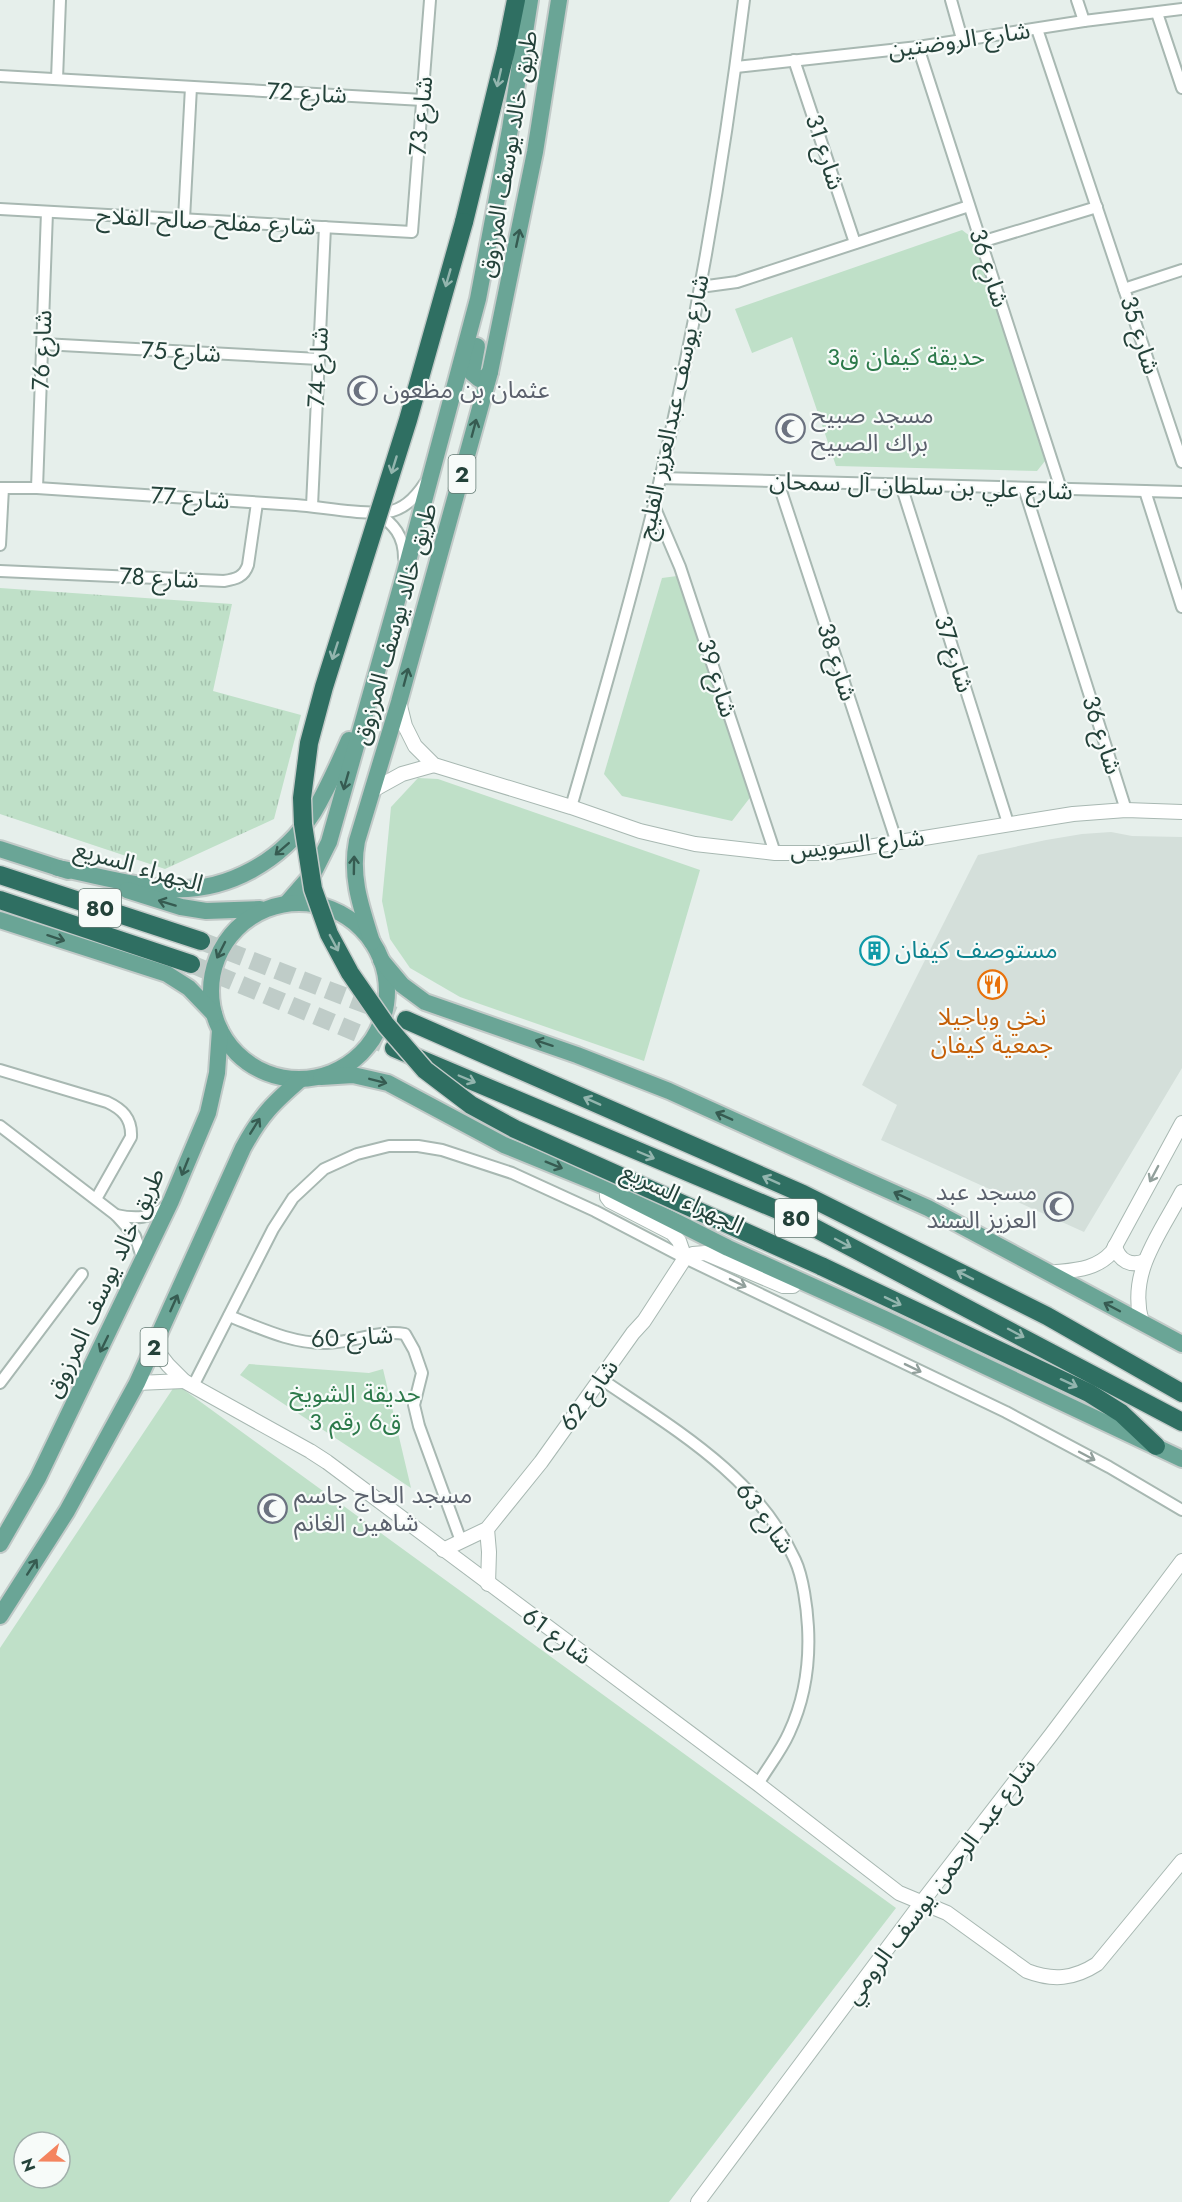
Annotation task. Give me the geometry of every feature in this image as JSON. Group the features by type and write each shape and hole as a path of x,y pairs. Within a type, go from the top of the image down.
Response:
{"highway":[{"path":"516,0 506,51 464,222 408,420 324,687 309,743 302,798 303,824 314,889 325,923 350,973 386,1025 425,1070 465,1102 515,1129 821,1266 1089,1393 1121,1413 1156,1446"},
{"name":"الجهراء السريع","path":"0,875 201,941"},
{"name":"80","path":"0,900 191,964"},
{"name":"الجهراء السريع","path":"406,1020 803,1194 1047,1316 1182,1393"},
{"name":"الجهراء السريع","path":"393,1048 792,1216 1182,1422"}],"main road":[{"name":"طريق خالد يوسف المرزوق","path":"287,903 309,880 326,849 434,467 478,299 512,119 530,0"},
{"name":"طريق خالد يوسف المرزوق","path":"372,942 357,894 353,866 357,841 399,702 490,372 536,152 559,0"},
{"path":"490,372 485,378 479,379 472,373 490,292 495,254 496,203"},
{"path":"58,868 173,889 212,885 234,879 253,870 287,845 313,812 330,781 372,690"},
{"name":"الجهراء السريع","path":"0,849 181,907 206,911 267,908"},
{"path":"0,920 168,974 189,988 217,1022 231,1047 254,1066 281,1077 301,1079 321,1077 343,1067 363,1052 377,1032 385,1009 387,984 381,960 372,942 359,926 344,915 316,904 287,903 267,908 250,916 236,928 220,951 212,977 211,996 217,1022"},
{"path":"381,960 402,985 425,1002 577,1055 669,1091 927,1208 1182,1344"},
{"name":"طريق خالد يوسف المرزوق","path":"0,1544 38,1478 171,1202 207,1113 217,1073 217,1022"},
{"name":"الجهراء السريع","path":"321,1077 353,1075 388,1083 504,1145 607,1187 692,1231 1182,1459"},
{"name":"2","path":"0,1616 67,1511 138,1383 257,1121 272,1104 301,1079"}],"street":[{"path":"57,79 60,0"},
{"name":"شارع 73","path":"412,232 430,0"},
{"path":"506,51 509,0"},
{"name":"شارع يوسف عبدالعزيز الفليج","path":"571,807 614,659 654,506 700,287 736,67 744,0"},
{"path":"951,0 962,39"},
{"path":"1077,0 1084,21"},
{"name":"شارع الروضتين","path":"736,67 918,47 1084,21 1182,9"},
{"path":"1157,13 1182,88"},
{"name":"شارع 35","path":"1037,29 1182,462"},
{"name":"شارع 36","path":"918,47 1061,489"},
{"name":"شارع 31","path":"794,60 855,243"},
{"name":"شارع 72","path":"0,76 423,100"},
{"path":"184,219 191,87"},
{"path":"700,287 737,282 969,206"},
{"path":"981,242 1097,207"},
{"name":"شارع مفلح صالح الفلاح","path":"0,209 412,232"},
{"name":"شارع 76","path":"37,488 47,212"},
{"name":"شارع 74","path":"312,506 325,227"},
{"path":"1124,289 1182,270"},
{"name":"شارع 75","path":"43,344 319,359"},
{"name":"شارع 77","path":"0,545 1,488 37,488 312,506 376,513 393,510 411,501 421,490 434,467"},
{"name":"شارع علي بن سلطان آل سمحان","path":"660,478 1182,492"},
{"name":"شارع 38","path":"778,482 897,843"},
{"name":"شارع 37","path":"901,485 1008,823"},
{"name":"شارع 36","path":"1024,488 1126,810"},
{"path":"1145,491 1182,607"},
{"name":"شارع 78","path":"0,571 224,581 233,579 245,572 248,565 257,503"},
{"name":"39 شارع","path":"654,506 680,567 775,853"},
{"path":"376,513 392,524 400,535 404,549 404,576"},
{"name":"شارع السويس","path":"399,702 405,726 415,746 434,765 571,807 640,831 695,844 775,853 831,853 1072,813 1126,810 1182,812"},
{"path":"373,790 402,774 434,765"},
{"path":"0,1070 106,1102 116,1106 125,1114 131,1129 131,1137 96,1199"},
{"path":"1049,1273 1091,1268 1106,1259 1182,1123"},
{"path":"0,1126 116,1215 135,1236 144,1262"},
{"path":"138,1383 188,1383 229,1316 273,1229 293,1198 324,1169 357,1154 389,1146 418,1146 442,1150 512,1173 595,1211 685,1258 1006,1412 1109,1467 1182,1510"},
{"path":"607,1187 607,1197 610,1201 676,1237 685,1258"},
{"path":"1142,1323 1137,1291 1141,1270 1182,1192"},
{"path":"116,1215 131,1218 146,1217 160,1211 171,1202"},
{"path":"1115,1246 1121,1258 1126,1262 1139,1263 1145,1260"},
{"path":"685,1258 699,1252 705,1253 783,1286 793,1286 799,1280"},
{"name":"شارع 62","path":"443,1550 487,1529 541,1462 633,1333 644,1321 685,1258"},
{"path":"0,1383 82,1274"},
{"name":"شارع 60","path":"229,1316 282,1336 327,1343 363,1339 394,1332 405,1334 414,1350 422,1373 414,1405 419,1426 462,1541"},
{"name":"شارع 61","path":"154,1347 168,1365 188,1383 310,1450 758,1784 899,1893 947,1912 1027,1971 1040,1976 1064,1978 1086,1971 1097,1964 1182,1861"},
{"name":"شارع 63","path":"601,1379 703,1449 732,1474 754,1496 777,1526 796,1562 807,1612 810,1652 806,1681 789,1735 758,1784"},
{"path":"487,1529 488,1584"},
{"name":"شارع عبد الرحمن يوسف الرومي","path":"698,2202 922,1902 1051,1736 1182,1561"}],"shaded area":[{"path":"1111,832 1132,836 1182,837 1182,1068 1084,1232 881,1140 897,1105 862,1085 978,855 1046,840"}],"green space":[{"name":"حديقة كيفان ق3","path":"962,230 974,239 1045,461 1037,471 836,466 792,337 752,353 735,309"},
{"path":"677,576 752,795 732,821 622,796 604,774 662,578"},
{"path":"0,588 232,604 213,691 301,715 274,819 165,869 0,814"},
{"path":"418,778 438,779 700,870 644,1061 460,997 410,968 390,939 382,901 391,807"},
{"name":"حديقة الشويخ ق6 رقم 3","path":"249,1364 369,1373 383,1369 411,1488 240,1375"},
{"path":"176,1384 896,1908 669,2202 0,2202 0,1648"}],"tunnel":[{"path":"201,941 406,1020"},
{"path":"191,964 394,1048"}],"place":[{"name":"عثمان بن مظعون","path":"362,390"},
{"name":"مسجد صبيح براك الصبيح","path":"790,429"},
{"name":"مستوصف كيفان","path":"874,950"},
{"name":"نخي وباجيلا جمعية كيفان","path":"992,984"},
{"name":"مسجد عبد العزيز السند","path":"1058,1206"},
{"name":"مسجد الحاج جاسم شاهين الغانم","path":"273,1509"}]}
